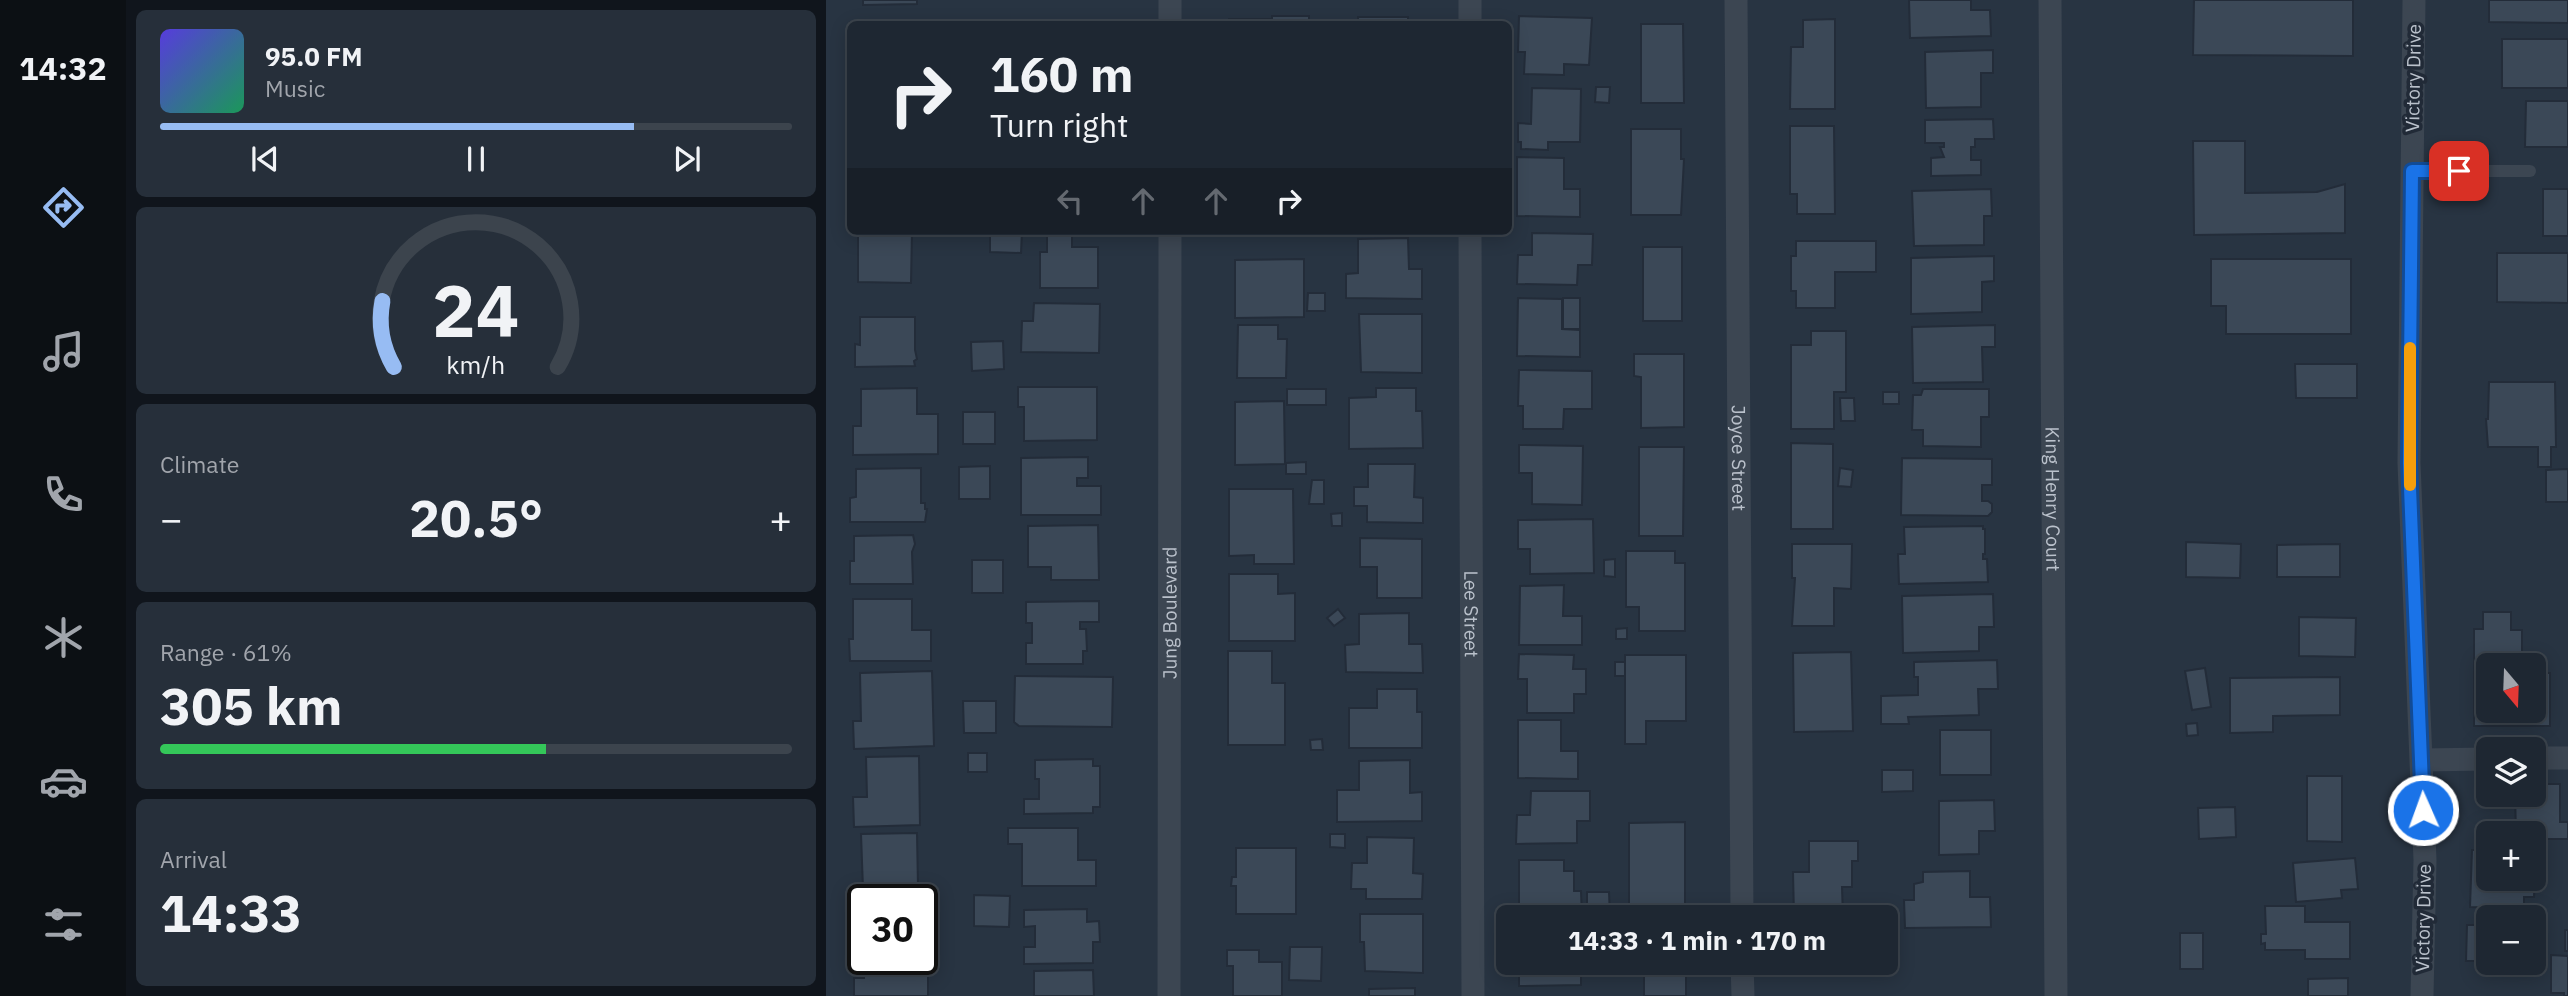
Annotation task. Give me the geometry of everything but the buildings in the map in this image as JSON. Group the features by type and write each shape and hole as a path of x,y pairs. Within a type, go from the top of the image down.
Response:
{"street":[{"path":"1170,0 1170,21"},
{"path":"1470,0 1470,21"},
{"name":"Joyce Street","path":"1736,0 1742,905"},
{"name":"King Henry Court","path":"2050,0 2056,996"},
{"name":"Victory Drive","path":"2414,0 2409,463 2425,860 2422,996"},
{"name":"Jung Boulevard","path":"1169,996 1170,235"},
{"name":"Lee Street","path":"1470,235 1473,996"},
{"path":"2546,758 2568,758"},
{"path":"2422,760 2476,759"},
{"path":"1742,975 1743,996"}],"lane":[{"path":"2412,171 2530,171"}],"slow traffic":[{"path":"2410,348 2410,485"}],"route":[{"path":"2423,810 2409,463 2412,171 2459,171"}]}
